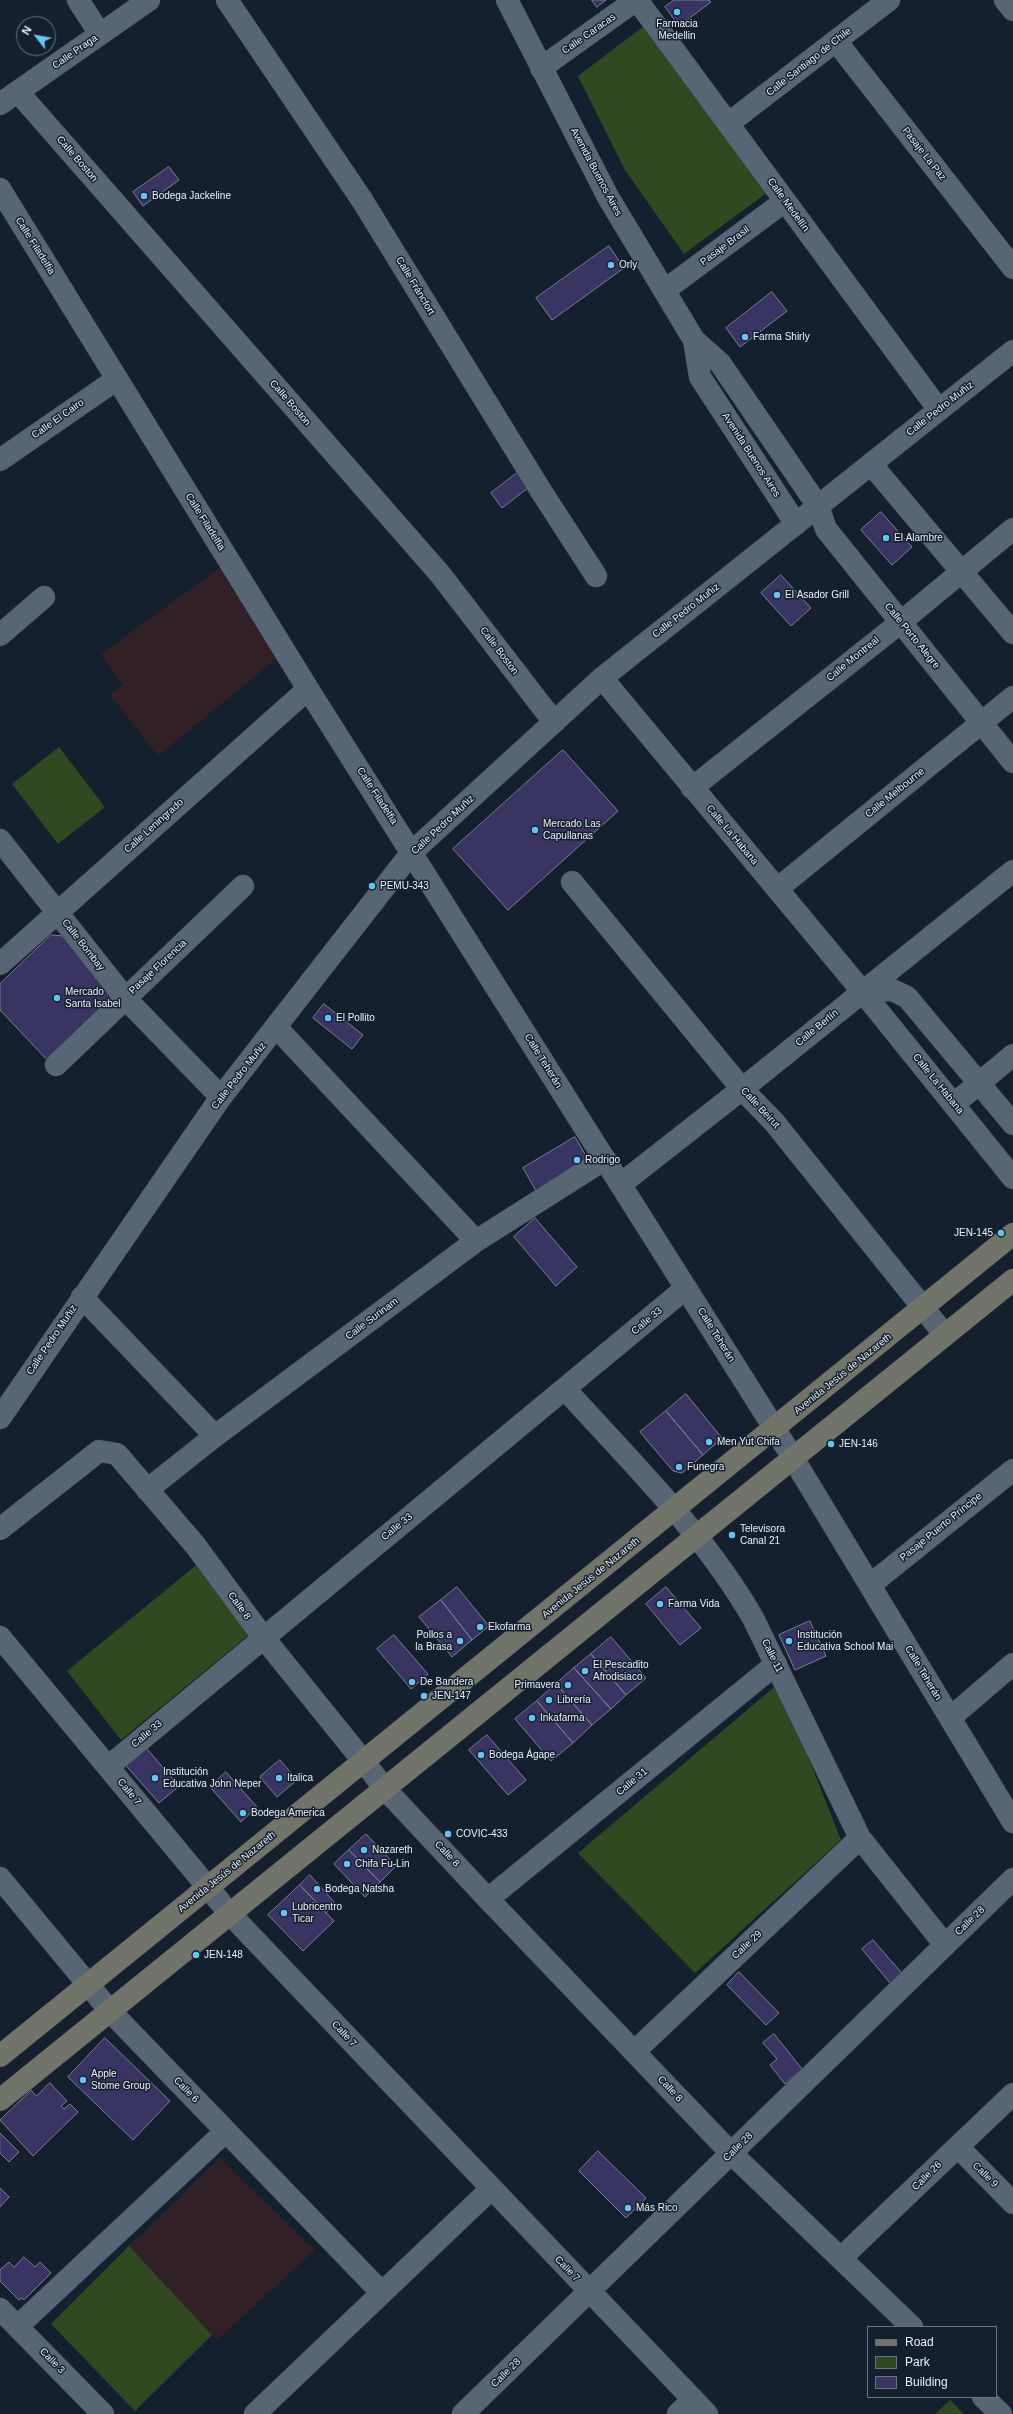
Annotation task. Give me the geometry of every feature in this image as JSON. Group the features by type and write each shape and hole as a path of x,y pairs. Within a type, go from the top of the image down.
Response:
{"main road":[{"name":"Avenida Jesús de Nazareth","path":"0,2056 675,1511 1013,1234"},
{"path":"0,2100 1013,1280"}],"street":[{"path":"78,0 100,34"},
{"name":"Calle Praga","path":"0,104 149,0"},
{"name":"Calle Fráncfort","path":"227,0 362,200 541,491 596,576"},
{"name":"Avenida Buenos Aires","path":"507,0 608,197 694,340 720,363 818,506"},
{"name":"Calle Caracas","path":"541,68 637,0"},
{"name":"Calle Medellín","path":"637,0 729,123 938,410"},
{"name":"Calle Santiago de Chile","path":"729,123 889,0"},
{"path":"1005,0 1013,10"},
{"name":"Pasaje La Paz","path":"836,41 1013,268"},
{"name":"Calle Boston","path":"18,92 440,574 554,722"},
{"name":"Calle Filadelfia","path":"0,190 308,689 412,852"},
{"name":"Pasaje Brasil","path":"665,290 785,201"},
{"name":"Avenida Buenos Aires","path":"694,340 700,377 796,524"},
{"name":"Calle Pedro Muñiz","path":"0,1418 221,1097 277,1028 412,852 602,678 1013,351"},
{"name":"Calle El Cairo","path":"0,460 117,378"},
{"path":"871,464 1013,632"},
{"name":"Calle Porto Alegre","path":"818,506 826,529 1013,762"},
{"name":"Calle Montreal","path":"692,788 901,622 1013,529"},
{"path":"0,634 44,597"},
{"name":"Calle La Habana","path":"602,678 862,991 1013,1178"},
{"name":"Calle Leningrado","path":"0,964 308,689"},
{"name":"Calle Melbourne","path":"777,888 1013,697"},
{"name":"Calle Bombay","path":"0,840 125,998 221,1097"},
{"name":"Calle Teherán","path":"412,852 793,1458 1013,1822"},
{"name":"Calle Berlín","path":"621,1184 742,1089 1013,871"},
{"name":"Calle Beirut","path":"572,882 742,1089 774,1122 945,1335"},
{"name":"Pasaje Florencia","path":"56,1065 243,886"},
{"path":"862,991 892,990 907,997 1013,1124"},
{"path":"277,1028 476,1241"},
{"path":"954,1104 1013,1055"},
{"name":"Calle Surinam","path":"147,1490 215,1436 476,1241 605,1159"},
{"name":"Calle 33","path":"108,1767 686,1288"},
{"path":"82,1297 215,1436"},
{"name":"Calle 11","path":"565,1389 675,1511 733,1584 776,1664 860,1838 945,1945"},
{"name":"Calle 8","path":"0,1529 99,1451 117,1454 195,1546 263,1637 385,1789 731,2153 911,2326"},
{"name":"Pasaje Puerto Príncipe","path":"870,1585 1013,1470"},
{"name":"Calle 7","path":"0,1637 230,1914 490,2189 589,2291 692,2409"},
{"name":"Calle 31","path":"488,1899 776,1664"},
{"path":"950,1718 1013,1664"},
{"name":"Calle 29","path":"634,2051 860,1838"},
{"name":"Calle 28","path":"463,2414 1013,1879"},
{"name":"Calle 6","path":"2,1886 110,2011 225,2132 382,2293"},
{"name":"Calle 26","path":"841,2258 1013,2094"},
{"path":"18,2326 225,2132"},
{"name":"Calle 9","path":"958,2147 1013,2203"},
{"path":"254,2414 490,2189"},
{"name":"Calle 3","path":"0,2308 103,2414"},
{"path":"984,2398 1001,2414"}],"shaded area":[{"path":"219,568 276,659 158,756 110,695 123,685 101,654"},
{"path":"220,2158 315,2250 217,2340 129,2246"}],"green space":[{"path":"652,20 772,189 684,254 625,170 578,76"},
{"path":"59,747 105,807 58,844 12,784"},
{"path":"200,1562 257,1628 121,1740 67,1671"},
{"path":"779,1683 841,1840 695,1973 578,1853"},
{"path":"129,2246 212,2335 135,2411 51,2324"},
{"path":"950,2400 964,2414 935,2414"}],"building":[{"path":"592,0 606,0 597,7"},
{"path":"674,0 709,0 711,2 679,26 665,7"},
{"path":"169,167 179,180 143,206 133,192"},
{"path":"609,246 624,268 552,320 536,298"},
{"path":"772,292 787,311 740,347 726,328"},
{"path":"521,470 528,488 502,508 491,493"},
{"name":"El Alambre","path":"881,512 912,547 892,565 861,530"},
{"path":"781,575 811,608 791,626 761,593"},
{"name":"Mercado Las Capullanas","path":"563,750 618,811 508,910 453,849"},
{"name":"Mercado Santa Isabel","path":"51,935 65,936 114,993 113,1003 50,1063 0,1010 0,984"},
{"path":"324,1004 363,1035 352,1049 313,1018"},
{"path":"575,1137 586,1156 582,1165 536,1191 523,1168"},
{"path":"535,1218 577,1267 556,1286 514,1237"},
{"path":"686,1394 722,1438 703,1455 666,1411"},
{"path":"666,1411 703,1455 682,1473 673,1471 640,1432"},
{"path":"457,1587 489,1626 472,1640 441,1600"},
{"path":"666,1587 701,1628 680,1645 646,1604"},
{"path":"441,1600 472,1640 452,1657 419,1617"},
{"path":"810,1621 826,1656 795,1670 779,1635"},
{"path":"394,1635 428,1674 411,1689 377,1649"},
{"path":"611,1637 646,1678 626,1695 591,1654"},
{"path":"591,1654 626,1695 611,1709 574,1668"},
{"path":"574,1668 611,1709 592,1725 556,1684"},
{"path":"556,1684 592,1725 573,1743 537,1701"},
{"path":"537,1701 573,1743 551,1761 515,1719"},
{"path":"487,1735 526,1780 508,1795 469,1750"},
{"name":"Institución Educativa John Neper","path":"141,1742 179,1786 159,1803 121,1760"},
{"name":"Italica","path":"280,1760 297,1780 277,1797 260,1777"},
{"path":"226,1772 257,1807 241,1822 210,1787"},
{"path":"366,1834 396,1866 380,1882 349,1850"},
{"path":"349,1850 380,1882 365,1897 334,1864"},
{"path":"310,1875 336,1904 326,1913 300,1885"},
{"path":"300,1885 334,1921 303,1951 268,1915"},
{"path":"873,1940 906,1978 894,1988 862,1949"},
{"path":"739,1972 779,2013 766,2025 727,1985"},
{"path":"774,2034 802,2069 785,2084 770,2065 777,2059 763,2043"},
{"path":"105,2038 170,2101 133,2140 68,2077"},
{"path":"50,2083 67,2101 61,2106 64,2109 70,2104 78,2112 33,2156 0,2120 31,2090 36,2096"},
{"path":"0,2133 19,2152 9,2162 0,2153"},
{"path":"598,2151 646,2198 626,2218 579,2171"},
{"path":"0,2188 9,2197 0,2207"},
{"path":"24,2257 35,2267 40,2262 51,2273 24,2300 22,2298 19,2300 0,2281 0,2270 9,2262 14,2267"}],"place":[{"name":"Farmacia Medellin","path":"677,12"},
{"name":"Bodega Jackeline","path":"144,196"},
{"name":"Orly","path":"611,265"},
{"name":"Farma Shirly","path":"745,337"},
{"name":"El Alambre","path":"886,538"},
{"name":"El Asador Grill","path":"777,595"},
{"name":"Mercado Las Capullanas","path":"535,830"},
{"name":"PEMU-343","path":"372,886"},
{"name":"Mercado Santa Isabel","path":"57,998"},
{"name":"El Pollito","path":"328,1018"},
{"name":"Rodrigo","path":"577,1160"},
{"name":"JEN-145","path":"1001,1233"},
{"name":"Men Yut Chifa","path":"709,1442"},
{"name":"JEN-146","path":"831,1444"},
{"name":"Funegra","path":"679,1467"},
{"name":"Televisora Canal 21","path":"732,1535"},
{"name":"Farma Vida","path":"660,1604"},
{"name":"Ekofarma","path":"480,1627"},
{"name":"Pollos a la Brasa","path":"460,1641"},
{"name":"Institución Educativa School Mai","path":"789,1641"},
{"name":"El Pescadito Afrodisiaco","path":"585,1671"},
{"name":"De Bandera","path":"412,1682"},
{"name":"Primavera","path":"568,1685"},
{"name":"JEN-147","path":"424,1696"},
{"name":"Librería","path":"549,1700"},
{"name":"Inkafarma","path":"532,1718"},
{"name":"Bodega Ágape","path":"481,1755"},
{"name":"Institución Educativa John Neper","path":"155,1778"},
{"name":"Italica","path":"279,1778"},
{"name":"Bodega America","path":"243,1813"},
{"name":"COVIC-433","path":"448,1834"},
{"name":"Nazareth","path":"364,1850"},
{"name":"Chifa Fu-Lin","path":"347,1864"},
{"name":"Bodega Natsha","path":"317,1889"},
{"name":"Lubricentro Ticar","path":"284,1913"},
{"name":"JEN-148","path":"196,1955"},
{"name":"Apple Stome Group","path":"83,2080"},
{"name":"Más Rico","path":"628,2208"}]}
